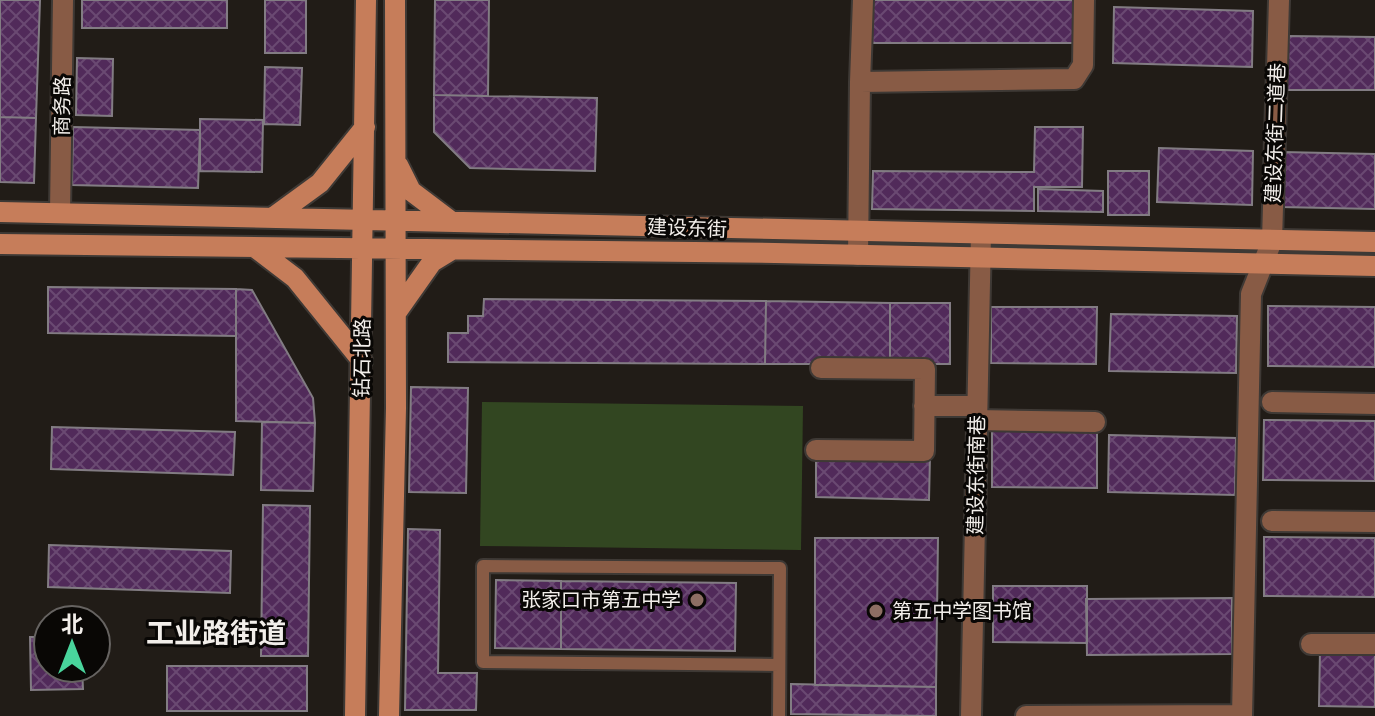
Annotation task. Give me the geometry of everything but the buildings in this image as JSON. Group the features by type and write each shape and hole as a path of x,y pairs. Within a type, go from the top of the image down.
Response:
{"main road":[{"name":"钻石北路","path":"355,716 366,0"},
{"name":"钻石北路","path":"389,716 396,313 395,0"},
{"path":"272,218 320,183 365,127"},
{"path":"395,158 411,191 452,222"},
{"name":"建设东街","path":"0,212 1375,242"},
{"name":"建设东街","path":"0,244 858,255 1375,266"},
{"path":"257,249 295,278 362,361"},
{"path":"396,313 432,262 451,251"}],"street":[{"name":"商务路","path":"60,213 63,0"},
{"path":"858,255 863,0"},
{"path":"860,82 1074,79 1083,65 1084,0"},
{"name":"建设东街二道巷","path":"1242,716 1251,294 1272,241 1279,0"},
{"name":"建设东街南巷","path":"971,716 981,234"},
{"path":"816,450 924,451 925,369 821,368"},
{"path":"1272,402 1375,404"},
{"path":"924,406 1095,422"},
{"path":"1272,521 1375,522"},
{"path":"1311,644 1375,644"},
{"path":"1026,716 1242,716"}],"lane":[{"path":"779,665 483,662 483,566 780,568 779,716"}],"green space":[{"path":"482,402 803,406 801,550 480,546"}],"place":[{"name":"张家口市第五中学","path":"697,600"},
{"name":"第五中学图书馆","path":"876,611"}],"district":[{"name":"工业路街道","path":"216,633"}]}
